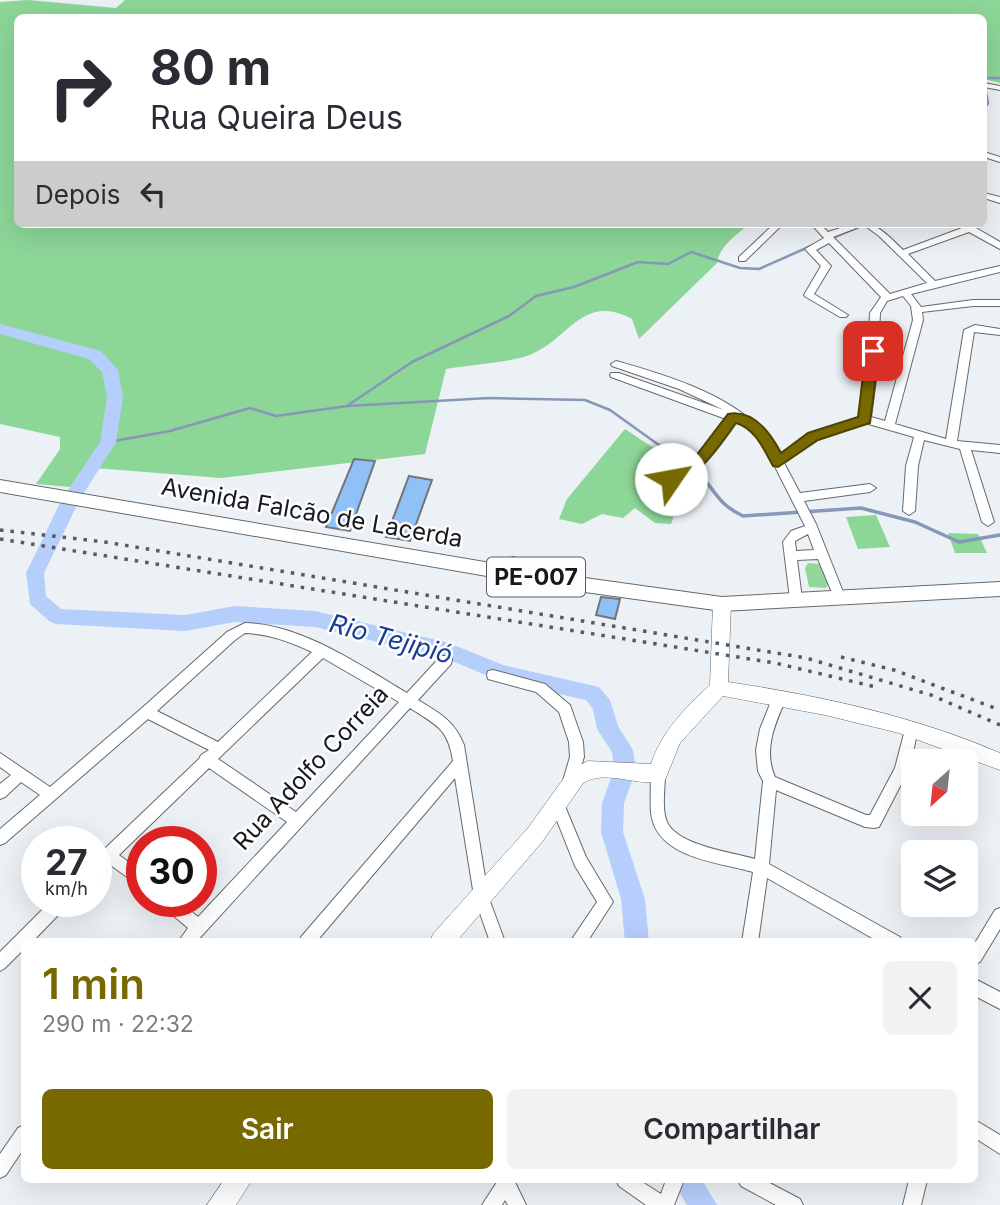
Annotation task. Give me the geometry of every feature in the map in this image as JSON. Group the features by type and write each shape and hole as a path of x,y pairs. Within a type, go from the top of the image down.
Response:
{"main road":[{"name":"Avenida Falcão de Lacerda","path":"0,486 512,567 722,604 1000,589"}],"street":[{"path":"742,260 775,228"},
{"path":"819,228 888,298"},
{"path":"843,315 809,293 826,266 810,249 851,228"},
{"path":"873,228 933,284"},
{"path":"901,254 961,228"},
{"path":"969,228 1000,246"},
{"path":"865,419 872,372 876,313 880,304 904,292 1000,269"},
{"path":"889,427 918,320 917,310 904,292"},
{"path":"917,310 964,303 1000,303"},
{"path":"951,444 969,330 972,328 1000,332"},
{"path":"615,370 735,415 768,441 811,527 839,597"},
{"path":"671,479 688,469 735,415"},
{"path":"778,462 813,436 865,419 951,444 1000,449"},
{"path":"909,512 912,466 920,436"},
{"path":"965,447 988,522"},
{"path":"799,503 870,488"},
{"path":"796,599 789,542 791,536 811,527"},
{"path":"791,556 820,554"},
{"path":"722,604 719,688 688,718 663,753 658,774 658,814 662,827 672,839 689,848 761,867 888,938"},
{"path":"0,838 231,636 246,628 266,630 290,636 321,652 407,701 448,728 457,745 461,761 481,896 497,938"},
{"path":"112,851 321,652"},
{"name":"Rua Adolfo Correia","path":"189,938 446,660"},
{"path":"444,938 535,835 569,784 577,757 576,742 565,709 540,688 493,675"},
{"path":"719,688 911,730 1000,762"},
{"path":"751,938 769,781 764,771 762,751 769,720 779,699"},
{"path":"147,712 218,748"},
{"path":"769,781 865,821 874,822 902,769 911,730"},
{"path":"0,759 50,795"},
{"path":"206,759 296,820"},
{"path":"309,938 461,761"},
{"path":"569,784 588,770 629,770 658,774"},
{"path":"0,793 21,774"},
{"path":"557,803 580,861 606,902 580,938"},
{"path":"112,858 126,869"},
{"path":"978,952 1000,915"},
{"path":"25,938 46,917"},
{"path":"187,917 199,927"},
{"path":"0,963 21,942"},
{"path":"978,989 1000,1001"},
{"path":"978,1130 1000,1145"},
{"path":"0,1168 21,1138"},
{"path":"220,1205 238,1183"},
{"path":"491,1205 505,1183"},
{"path":"507,1183 517,1205"},
{"path":"630,1183 664,1204 674,1183"},
{"path":"753,1183 794,1205"},
{"path":"912,1205 917,1183"}],"green space":[{"path":"28,0 116,8 125,0 1000,0 1000,83 987,80 987,14 14,14 14,228 744,228 721,251 717,263 639,339 632,319 615,312 601,311 578,320 545,347 524,357 446,369 425,454 221,478 95,468 70,487 36,484 60,449 60,437 0,424 0,2"},
{"path":"625,429 667,457 652,483 664,487 680,478 687,478 671,524 655,523 635,508 623,518 602,514 582,524 559,519 567,499"},
{"path":"876,515 890,547 858,549 846,517"},
{"path":"948,533 978,534 987,553 955,553"},
{"path":"808,563 821,564 829,583 826,588 809,587 805,568"}],"building":[{"path":"354,459 375,461 350,531 326,527"},
{"path":"409,476 432,480 410,541 386,537"},
{"path":"601,597 620,599 615,619 596,615"}],"waterway":[{"path":"987,78 1000,78"},
{"path":"987,98 987,104"},
{"path":"832,238 856,228"},
{"path":"347,406 412,362 509,316 536,296 574,287 638,262 668,264 691,252 740,268 759,269 813,245"},
{"name":"Rio Tejipió","path":"0,329 95,355 110,370 115,397 108,442 71,499 35,573 37,599 56,616 185,623 235,614 315,619 449,651 500,673 592,693 603,706 608,729 622,750 625,770 613,803 612,832 633,899 637,938"},
{"path":"347,406 489,398 585,400 610,410 684,463"},
{"path":"108,442 170,431 250,408 276,416 347,406"},
{"path":"682,461 701,476 723,503 743,516 861,508 915,522 959,542 1000,535"},
{"name":"Rio Tejipió","path":"688,1183 703,1205"}],"railway":[{"path":"0,530 105,542 806,658 931,695 1000,725"},
{"path":"0,539 775,663 876,687"},
{"path":"841,657 894,670 1000,710"}],"route":[{"path":"671,479 697,464 733,418 746,421 758,431 768,441 778,462 813,436 865,419 873,351"}]}
